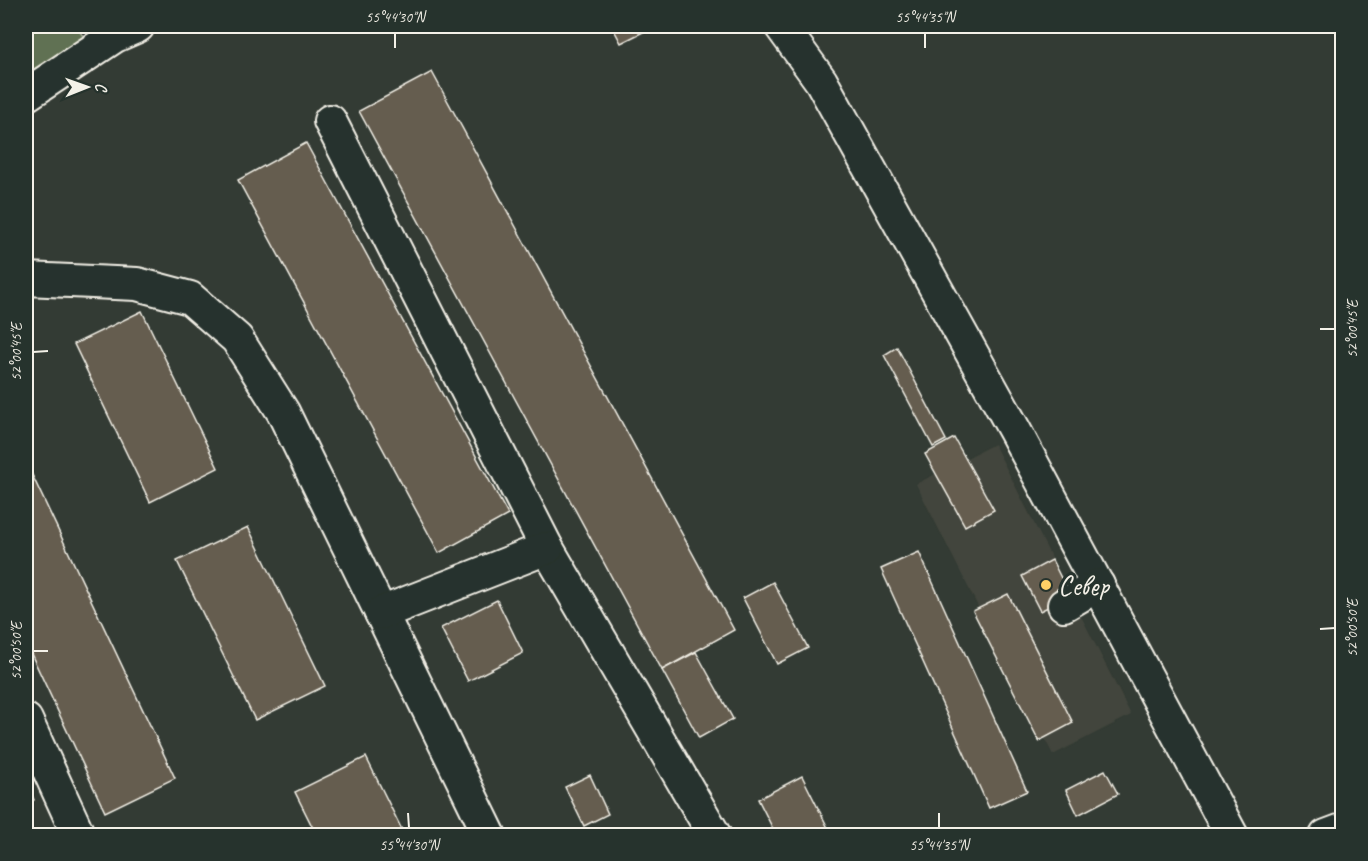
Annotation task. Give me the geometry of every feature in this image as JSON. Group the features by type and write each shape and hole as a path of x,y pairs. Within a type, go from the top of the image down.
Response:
{"street":[{"path":"26,95 115,36 138,26"},
{"path":"781,26 821,81 1098,585 1232,836"},
{"path":"330,121 547,548 715,836"},
{"path":"26,279 137,284 190,298 237,339 283,412 490,836"},
{"path":"381,613 547,548"},
{"path":"1064,604 1098,585"},
{"path":"26,720 79,836"},
{"path":"1326,836 1342,830"}],"shaded area":[{"path":"994,444 1131,715 1053,755 916,484"}],"green space":[{"path":"26,26 76,26 92,49 26,92"}],"building":[{"path":"612,26 648,26 649,29 621,43"},
{"path":"432,72 734,630 662,670 359,111"},
{"path":"306,143 508,515 439,553 238,180"},
{"path":"142,311 218,468 150,502 74,344"},
{"path":"897,347 946,440 933,447 884,355"},
{"path":"954,438 994,510 965,526 925,454"},
{"path":"26,462 175,778 105,812 26,643"},
{"path":"248,527 325,686 255,720 177,561"},
{"path":"919,552 1027,791 989,808 881,569"},
{"path":"1052,560 1070,596 1040,611 1022,576"},
{"path":"773,582 808,648 777,664 743,598"},
{"path":"1008,594 1073,723 1039,741 973,611"},
{"path":"497,600 523,653 468,681 441,628"},
{"path":"696,652 733,719 699,738 662,670"},
{"path":"366,757 405,836 317,836 295,792"},
{"path":"1105,770 1118,794 1078,815 1066,790"},
{"path":"590,775 608,814 584,826 565,787"},
{"path":"802,776 832,836 761,836 773,829 758,799"},
{"path":"26,782 34,800 26,804"}],"place":[{"name":"Север","path":"1046,585"}]}
